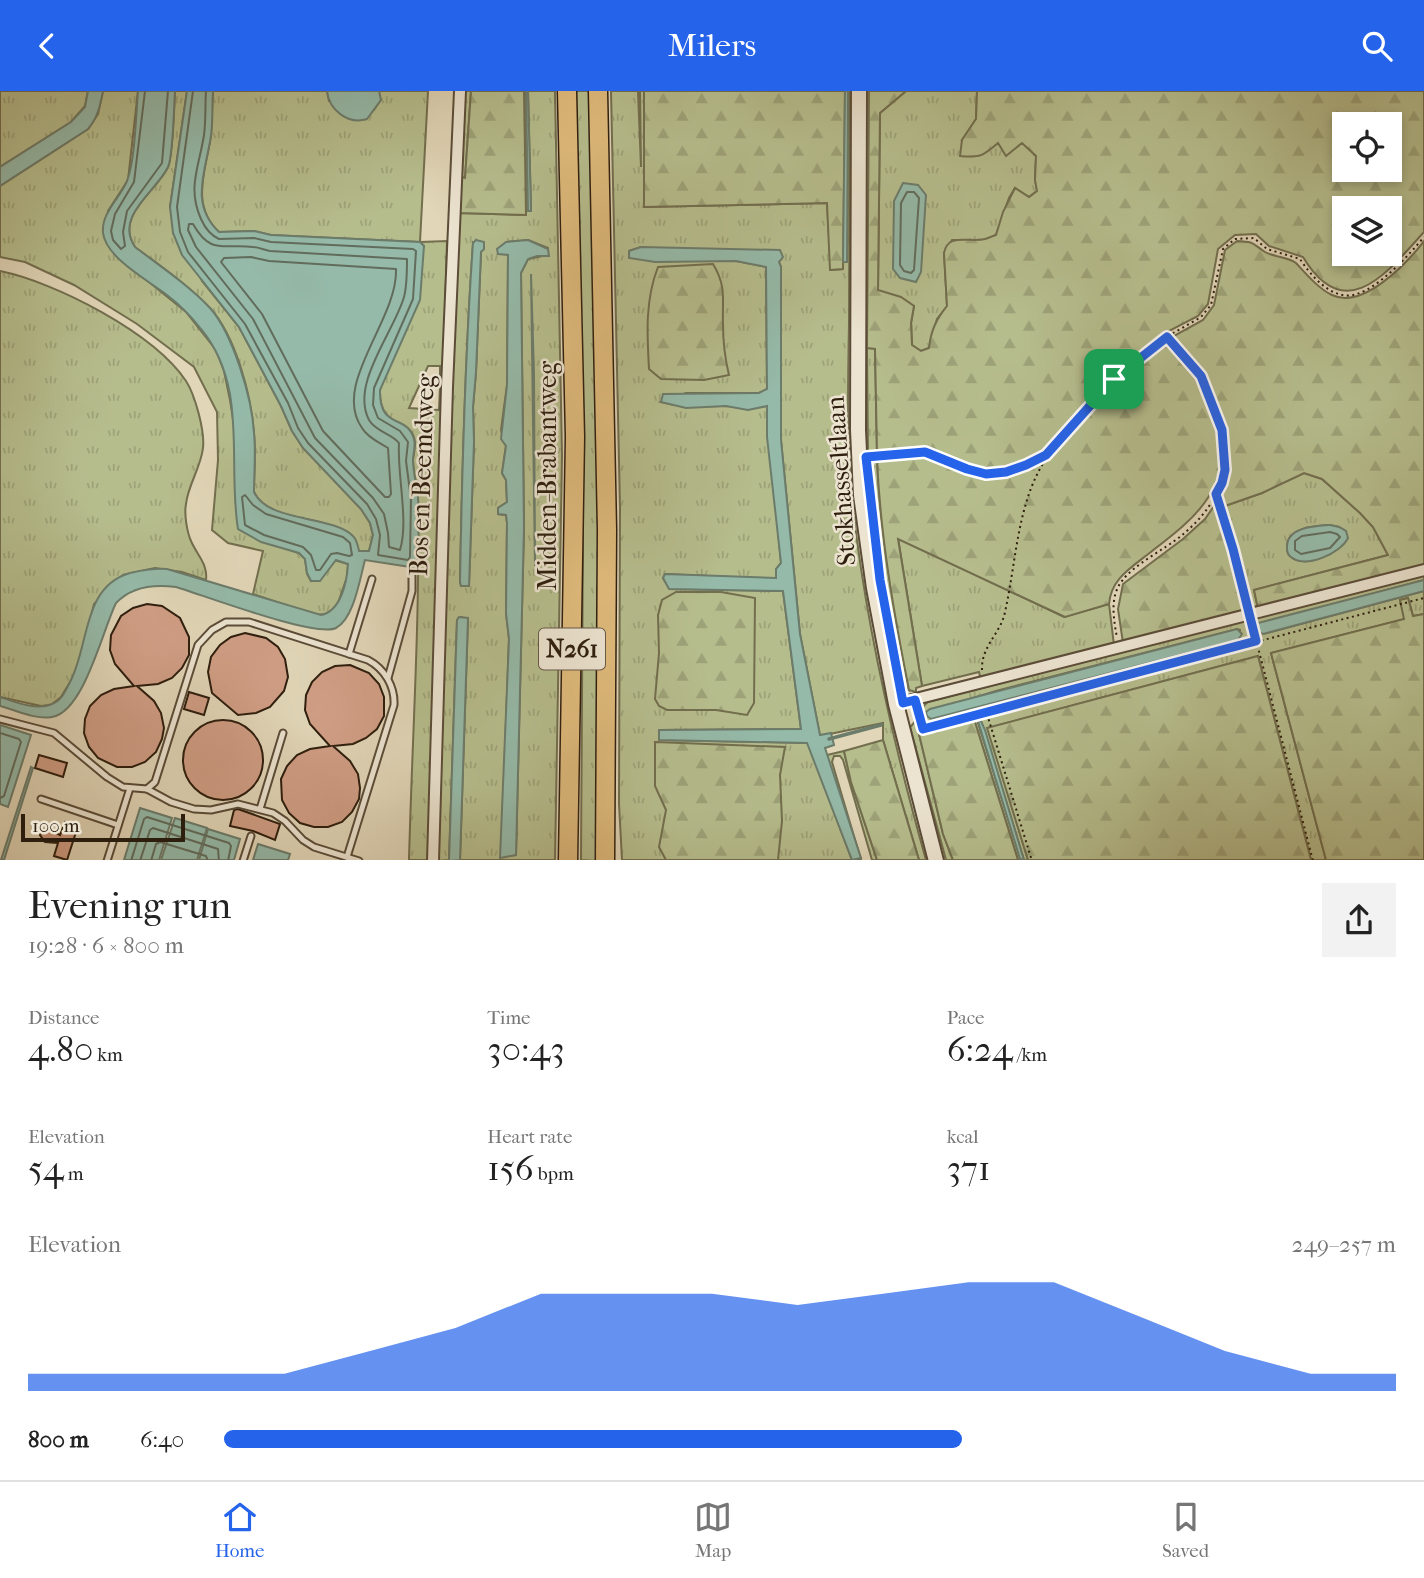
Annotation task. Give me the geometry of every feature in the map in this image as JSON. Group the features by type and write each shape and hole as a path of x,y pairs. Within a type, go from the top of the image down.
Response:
{"highway":[{"name":"Midden-Brabantweg","path":"568,91 575,437 568,860"},
{"name":"N261","path":"598,91 607,530 605,860"}],"street":[{"name":"Bos en Beemdweg","path":"433,860 446,401 460,91"},
{"name":"Stokhasseltlaan","path":"859,91 859,463 874,587 896,704 936,860"},
{"path":"896,704 984,684 1424,570"}],"lane":[{"path":"388,679 412,591 412,576"},
{"path":"349,653 372,579"},
{"path":"147,789 155,782 198,645 212,630 231,621 249,622 349,653 372,661 388,679 394,699 393,712 347,857"},
{"path":"0,719 54,733 107,777 130,788 147,789 171,802 194,809 211,810 238,804 260,809 280,817 314,847 359,860"},
{"path":"260,809 283,733"},
{"path":"107,860 130,788"},
{"path":"41,799 118,825"},
{"path":"243,860 251,836"}],"path":[{"path":"984,684 982,658 1005,616 1015,550 1029,492 1046,455 1114,379 1167,337 1201,317 1211,305 1223,249 1235,239 1254,238 1267,249 1300,259 1310,275 1334,293 1355,295 1384,277 1424,237"},
{"path":"1119,649 1113,616 1115,595 1122,581 1183,534 1210,504 1222,483 1225,470 1222,430 1201,376 1167,337"},
{"path":"866,457 925,452 986,474 1006,472 1046,455"},
{"path":"1216,494 1313,860"},
{"path":"915,700 923,729 1424,598"},
{"path":"986,712 1032,860"}],"green space":[{"path":"0,91 88,91 85,106 71,122 0,167"},
{"path":"103,91 138,91 128,180 108,211 107,243 117,256 186,312 216,350 230,400 235,432 236,469 284,548 299,553 305,559 311,581 334,560 348,564 347,577 337,606 327,614 315,615 253,594 263,551 228,543 212,530 218,460 217,412 194,367 137,324 74,285 25,262 0,257 0,186 88,129 98,114"},
{"path":"175,91 187,91 170,207 202,281 239,327 292,431 303,448 361,509 370,523 373,535 369,551 359,551 351,537 339,529 291,516 263,504 254,492 255,440 250,402 235,350 210,308 135,247 130,236 133,215 170,161"},
{"path":"213,91 327,91 329,101 374,110 380,100 379,91 428,91 420,242 271,235 254,231 219,232 210,221 202,198 211,134"},
{"path":"464,91 471,91 465,179 459,176"},
{"path":"471,91 524,91 526,215 459,213 459,176 465,178"},
{"path":"524,91 528,211 531,211 528,91 555,91 562,456 555,860 460,860 468,619 461,617 457,620 449,860 436,860 443,580 459,213 526,215","holes":["528,240 548,248 548,255 528,259 521,273 524,527 516,855 501,857 509,639 506,613 507,523 506,515 498,514 498,508 507,502 506,480 502,473 506,446 501,430 507,385 508,254 498,254 506,242","473,243 481,252 473,407 469,585 461,586 464,412"]},
{"path":"574,91 592,91 599,443 598,860 581,860 583,536"},
{"path":"611,91 638,91 641,167 640,91 644,91 644,207 827,203 831,270 843,269 843,262 847,262 850,91 848,406 851,488 863,582 880,676 926,860 919,860 883,740 883,723 820,736 800,634 781,440 779,262 641,247 629,251 736,261 766,267 767,389 759,393 686,393 661,402 692,406 767,406 781,563 776,569 776,579 666,574 663,578 670,589 783,591 801,729 660,730 659,740 808,743 852,860 622,860 619,804 620,508"},
{"path":"644,91 845,91 843,269 830,270 827,203 644,207"},
{"path":"869,91 906,91 880,113 878,290 901,297 914,306 911,323 912,345 921,351 929,348 935,325 947,306 944,253 946,247 955,240 979,240 996,235 1003,212 1015,188 1029,197 1037,191 1036,156 1022,143 1006,156 998,143 981,155 960,156 962,140 976,119 977,91 1424,91 1424,232 1402,256 1402,196 1332,196 1332,266 1392,266 1365,286 1350,291 1334,288 1319,278 1303,257 1269,246 1256,234 1235,235 1218,249 1208,304 1198,316 1163,334 1200,379 1219,440 1217,480 1197,512 1122,576 1113,588 1109,604 1065,617 898,539 922,686 916,688 916,692 909,690 893,603 884,545 877,458 906,455 907,452 877,454 875,349 867,348"},
{"path":"906,91 977,91 976,119 962,140 1022,142 1036,156 1037,191 1029,197 1015,188 996,235 984,240 952,240 944,253 947,306 937,319 929,348 921,351 912,345 911,323 914,306 878,291 880,113"},
{"path":"447,241 443,384 440,384 440,366 428,366 409,408 439,410 440,387 443,387 429,860 409,860 418,591 418,502 413,459 415,443 409,429 385,412 380,390 424,246 420,242"},
{"path":"1237,241 1251,243 1269,254 1293,261 1322,289 1344,298 1357,296 1383,282 1407,261 1424,241 1424,566 1258,609 1254,590 1388,555 1373,527 1360,513 1322,479 1304,473 1262,493 1222,507 1247,611 1123,643 1118,609 1123,584 1205,519 1214,506 1228,469 1225,424 1204,374 1172,337 1203,320 1214,305 1225,250"},
{"path":"713,264 722,287 724,343 729,375 704,380 661,379 649,369 648,343 649,305 658,267"},
{"path":"0,271 48,286 75,298 128,328 151,345 186,381 201,423 202,455 187,497 185,513 193,546 204,564 206,580 182,572 155,568 123,575 94,604 78,669 61,697 51,705 41,706 0,697"},
{"path":"867,348 875,348 877,454 868,455"},
{"path":"877,458 885,546 909,690 901,683 882,582 868,459"},
{"path":"1304,473 1322,479 1373,527 1388,555 1254,590 1258,608 1424,567 981,681 979,672 922,686 898,538 1064,617 1109,604 1114,645 1247,611 1222,507 1262,493","holes":["1317,526 1339,527 1345,531 1347,538 1330,554 1305,561 1297,560 1288,554 1288,541 1296,532"]},
{"path":"1424,573 1424,580 1256,625 1257,631 1263,634 1424,591 1424,614 1413,616 1408,598 1400,600 1405,619 1271,653 1326,860 1311,860 1258,656 988,728 1028,860 1024,860 981,721 978,723 1021,860 1018,860 974,719 919,734 943,834 953,860 946,860 910,727 928,702","holes":["1240,630 1238,640 931,719 927,712 996,691"]},
{"path":"676,592 721,592 755,598 754,703 747,715 716,710 667,710 659,706 655,699 659,653 658,615 662,600"},
{"path":"1408,598 1413,616 1424,614 1424,860 1326,860 1271,653 1404,619 1400,600"},
{"path":"1258,656 1311,860 1028,860 987,728"},
{"path":"974,719 1018,860 953,860 943,834 919,734"},
{"path":"883,740 919,860 877,860 851,782 844,751"},
{"path":"655,742 785,747 780,775 782,821 778,860 666,860 659,847 666,810 655,786"},
{"path":"844,751 851,782 877,860 872,860 843,760 840,756 834,756 832,762 861,860 852,860 827,755"}],"water":[{"path":"88,91 103,91 100,106 88,129 0,186 0,167 71,122 85,107"},
{"path":"138,91 175,91 170,161 133,215 130,236 135,247 174,276 210,308 234,350 252,419 255,448 254,492 261,502 286,514 344,529 354,538 359,551 369,551 373,535 370,523 361,509 303,448 239,327 182,255 173,233 170,207 187,91 213,91 212,130 203,174 202,198 204,210 219,232 254,231 271,235 420,242 424,246 420,300 380,390 381,403 388,417 406,426 414,439 413,465 419,515 417,568 365,560 347,616 336,628 324,629 284,622 176,587 152,586 136,590 116,603 91,668 74,701 63,712 52,717 39,717 0,706 0,697 40,707 55,703 60,698 76,669 95,605 103,591 114,580 148,569 167,569 321,615 334,608 342,595 346,579 348,564 336,560 320,581 311,581 305,559 299,553 261,542 238,529 231,400 216,351 185,311 120,260 106,242 103,233 105,219 130,172"},
{"path":"327,91 379,91 381,100 367,119 353,120 336,110"},
{"path":"528,91 531,211 528,211"},
{"path":"845,91 848,91 847,262 843,262"},
{"path":"903,183 918,185 926,195 921,272 916,282 900,278 893,269 894,201"},
{"path":"476,240 484,242 484,249 481,252 473,407 469,586 461,586 466,370 473,243"},
{"path":"528,240 548,249 549,256 528,259 521,273 524,527 516,855 500,858 509,639 506,613 507,523 506,515 498,514 498,508 507,502 506,480 502,473 506,446 501,439 507,385 508,255 498,254 497,249 506,242"},
{"path":"641,247 780,250 783,257 779,262 781,440 800,634 820,735 831,733 834,745 825,748 861,858 852,860 807,743 659,740 659,730 801,729 783,591 669,589 663,578 665,574 776,578 776,569 781,563 767,437 767,406 748,410 726,406 686,408 661,402 663,394 759,393 767,389 766,267 736,261 655,262 629,258 629,251"},
{"path":"531,274 534,374 535,566"},
{"path":"1330,525 1346,531 1348,538 1338,549 1314,560 1297,560 1289,555 1288,541 1296,532"},
{"path":"1424,580 1424,591 1263,634 1257,631 1258,623"},
{"path":"459,617 468,618 460,860 449,860"},
{"path":"1237,629 1242,634 1238,640 931,719 927,716 926,712 930,709"},
{"path":"978,721 981,721 985,730 1024,860 1020,859"},
{"path":"0,725 31,735 8,807 0,804"},
{"path":"31,767 33,768 4,860 1,860"},
{"path":"140,808 172,818 159,860 124,860"},
{"path":"175,818 207,828 197,860 161,860"},
{"path":"208,829 240,839 234,860 199,860"},
{"path":"258,844 290,854 288,860 253,860"}],"building":[{"path":"147,604 162,606 180,618 189,637 189,655 172,678 158,684 137,686 154,701 161,713 164,728 162,739 156,752 145,762 132,767 117,767 98,758 89,747 84,733 85,719 90,706 101,695 114,689 134,686 115,664 110,650 111,635 121,616 133,608"},
{"path":"245,633 266,638 278,647 285,659 288,677 284,691 270,707 256,713 238,715 212,693 208,672 211,657 220,645 231,637"},
{"path":"350,665 369,673 379,684 384,697 384,716 377,729 366,738 353,744 333,746 350,761 358,774 359,799 342,822 328,827 314,827 300,823 289,813 282,800 281,779 287,766 297,755 310,749 330,746 310,724 305,710 306,695 312,682 322,672 335,666"},
{"path":"189,692 209,698 204,715 184,709"},
{"path":"223,720 238,723 251,732 260,745 263,760 260,775 251,788 238,797 223,800 208,797 195,788 186,775 183,760 186,745 195,732 208,723"},
{"path":"39,755 67,763 63,777 35,768"},
{"path":"238,809 280,824 275,840 230,826 234,810"},
{"path":"65,822 78,826 67,860 54,856 58,843 45,842 40,835 42,830 47,828 60,835"}],"waterway":[{"path":"829,739 881,725"}],"route":[{"path":"1167,337 1201,376 1222,430 1225,470 1216,494 1256,641 923,729 915,700 903,703 880,580 866,457 925,452 986,474 1006,472 1046,455 1114,379 1167,337"}]}
